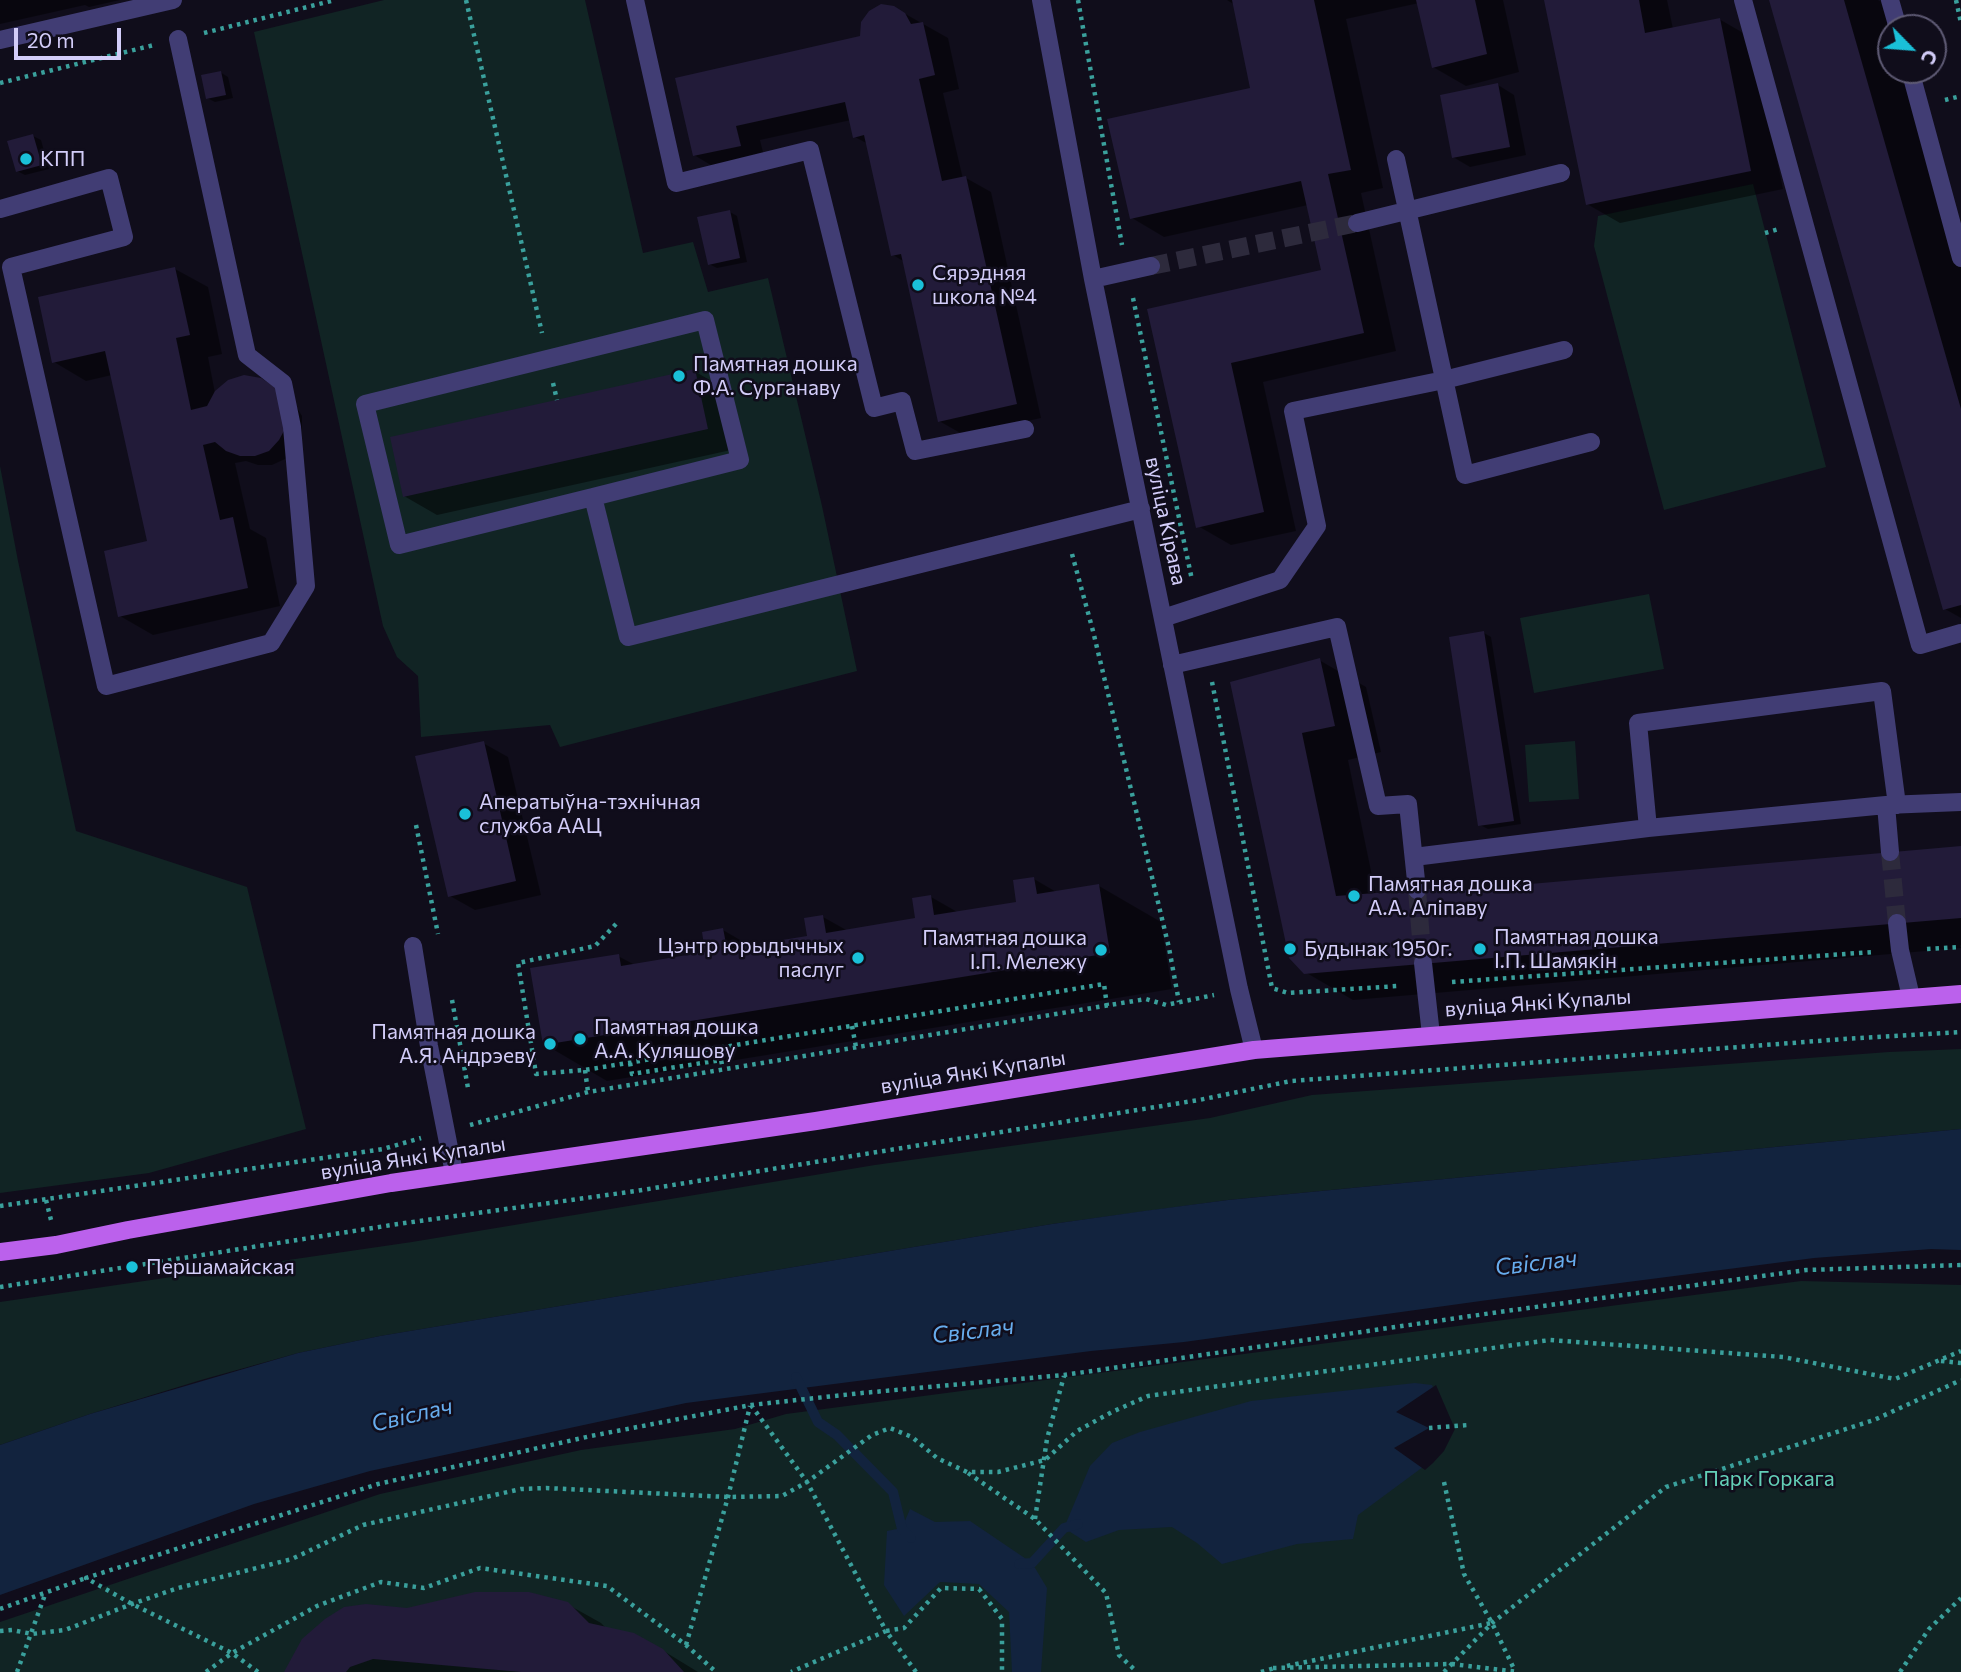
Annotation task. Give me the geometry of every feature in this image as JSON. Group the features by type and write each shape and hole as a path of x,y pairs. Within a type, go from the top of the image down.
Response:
{"main road":[{"name":"вуліца Янкі Купалы","path":"0,1252 56,1245 454,1173 816,1121 1254,1050 1961,994"}],"street":[{"path":"0,40 173,0"},
{"path":"635,0 676,183 810,150 874,408 902,401 915,451 1025,429"},
{"name":"вуліца Кірава","path":"1041,0 1093,279 1239,989 1254,1050"},
{"path":"1743,0 1920,645 1961,633"},
{"path":"0,209 109,178 124,237 10,267 106,686 271,643 306,586 292,427 283,383 247,355 178,39"},
{"path":"1914,84 1961,258"},
{"path":"1396,159 1465,475 1591,442"},
{"path":"1357,223 1561,173"},
{"path":"1093,279 1151,266"},
{"path":"705,320 740,460 593,497 399,545 365,404 705,320"},
{"path":"1163,618 1280,580 1317,526 1293,411 1444,380 1564,350"},
{"path":"593,497 628,637 1141,509"},
{"path":"1172,665 1337,627 1378,806 1408,804 1417,890"},
{"path":"1648,828 1638,723 1882,691 1891,805 1890,852"},
{"path":"1414,858 1648,828 1891,805 1961,802"},
{"path":"1897,923 1910,997"},
{"path":"413,946 454,1173"},
{"path":"1423,963 1431,1035"}],"path":[{"path":"466,0 557,400"},
{"path":"1078,0 1127,271 1198,607"},
{"path":"1956,0 1961,23"},
{"path":"1093,631 1169,948 1179,1002"},
{"path":"1207,657 1272,988 1288,993 1961,947"},
{"path":"615,924 595,946 518,963 536,1074 630,1063 1104,984 1107,1006"},
{"path":"0,1206 383,1149 588,1092 1146,999 1166,1005 1214,995"},
{"path":"852,1026 856,1047"},
{"path":"0,1287 398,1224 636,1191 1199,1100 1291,1081 1961,1032"},
{"path":"460,1040 470,1100"},
{"path":"630,1063 632,1074 721,1060 723,1069"},
{"path":"585,1070 588,1092"},
{"path":"472,1112 474,1124"},
{"path":"0,1609 86,1578 378,1484 591,1436 751,1405 1064,1376 1499,1311 1806,1270 1961,1265"},
{"path":"967,1472 998,1472 1045,1460 1077,1430 1148,1396 1549,1340 1783,1357 1895,1379 1961,1351"},
{"path":"1938,1361 1961,1363"},
{"path":"1035,1519 1047,1439 1064,1376"},
{"path":"1444,1672 1492,1623 1666,1487 1874,1420 1961,1380"},
{"path":"751,1405 807,1482 886,1631 916,1672"},
{"path":"686,1645 751,1405"},
{"path":"1429,1428 1468,1425"},
{"path":"0,1631 12,1630 32,1634 65,1630 178,1588 292,1559 363,1525 521,1489 580,1489 728,1497 782,1496 807,1482 872,1435 890,1427 912,1437 937,1458 967,1472 1035,1519 1106,1593 1119,1655 1137,1672"},
{"path":"1444,1482 1464,1574 1516,1671"},
{"path":"206,1672 232,1653 317,1606 381,1582 425,1588 480,1568 607,1586 686,1645 716,1672"},
{"path":"86,1578 132,1604 232,1653 258,1672"},
{"path":"791,1672 886,1631 904,1628 942,1588 979,1589 1002,1619 1002,1672"},
{"path":"17,1672 46,1592"},
{"path":"1900,1672 1929,1629 1961,1598"},
{"path":"1261,1672 1492,1623"},
{"path":"1273,1668 1452,1664 1516,1671"}],"green space":[{"path":"384,0 585,0 643,253 693,242 708,292 768,278 822,506 857,671 560,747 550,725 421,737 418,676 397,657 383,626 254,32"},
{"path":"1753,184 1826,467 1664,510 1594,246 1598,216"},
{"path":"0,466 76,831 247,887 306,1129 149,1173 0,1193"},
{"path":"1649,594 1664,669 1534,693 1520,618"},
{"path":"1575,741 1579,799 1529,802 1525,745"},
{"path":"1961,1049 1961,1129 1228,1200 1052,1224 380,1336 298,1353 90,1414 0,1445 0,1302 412,1242 875,1165 1210,1118 1312,1095"},
{"name":"Парк Горкага","path":"1801,1281 1961,1285 1961,1672 0,1672 0,1622 380,1494 581,1450 735,1429 786,1414"}],"water":[{"name":"Свіслач","path":"1961,1129 1961,1250 1931,1249 1814,1258 1184,1342 1091,1351 686,1403 370,1471 254,1504 0,1595 0,1445 90,1414 298,1353 380,1336 1144,1211 1228,1200"},
{"path":"1415,1383 1432,1385 1452,1428 1431,1461 1358,1515 1353,1539 1297,1544 1222,1564 1172,1527 1119,1530 1086,1542 1064,1528 1090,1466 1112,1443 1140,1432 1251,1401"},
{"path":"910,1509 935,1522 970,1521 1032,1563 1047,1588 1041,1672 1012,1672 1009,1612 979,1584 940,1582 904,1616 884,1585 887,1531 902,1528"}],"pier":[{"path":"1436,1385 1455,1429 1444,1451 1425,1470 1394,1448 1429,1428 1396,1412"}],"building":[{"path":"1232,0 1314,0 1351,170 1328,174 1364,333 1231,363 1264,512 1196,528 1147,309 1321,270 1301,181 1130,219 1107,119 1250,88"},
{"path":"1416,0 1475,0 1487,54 1432,68"},
{"path":"1544,0 1639,0 1645,33 1720,18 1751,171 1586,205"},
{"path":"1769,0 1844,0 1961,409 1961,605 1943,610"},
{"path":"881,4 894,6 905,13 911,24 923,22 935,75 919,79 942,181 966,176 1017,404 938,422 901,254 891,256 864,135 853,138 845,102 736,126 741,146 693,156 675,78 860,36 861,22 869,11"},
{"path":"221,71 226,95 206,99 201,75"},
{"path":"1498,83 1510,147 1452,158 1440,95"},
{"name":"КПП","path":"33,134 42,165 16,172 7,141"},
{"path":"730,210 740,258 708,265 697,217"},
{"path":"175,267 190,335 176,338 191,410 207,406 215,391 228,380 244,375 261,378 275,387 286,427 269,451 255,456 240,456 226,451 215,442 203,445 220,520 233,517 248,588 118,617 104,551 147,541 105,351 52,363 38,297"},
{"path":"695,369 708,429 403,497 390,437"},
{"path":"1484,631 1514,821 1478,826 1449,637"},
{"path":"1320,658 1335,726 1302,733 1336,896 1455,887 1451,891 1961,846 1961,918 1304,974 1289,958 1230,682"},
{"path":"484,741 516,881 448,897 415,756"},
{"path":"1034,877 1037,894 1099,884 1110,953 543,1045 530,968 619,954 621,966 705,952 702,932 723,928 727,949 807,936 804,918 823,915 826,933 915,918 912,898 931,895 934,915 1016,902 1013,880"},
{"path":"475,1592 529,1592 568,1602 589,1623 634,1633 663,1649 684,1672 521,1672 373,1659 350,1667 346,1672 284,1672 302,1639 344,1607 366,1604 407,1608"}],"waterway":[{"path":"796,1377 818,1422 837,1435 893,1492 902,1529 911,1538"},
{"path":"1019,1564 1032,1563 1064,1528 1078,1524"}],"tunnel":[{"path":"1151,266 1357,223"},
{"path":"1890,852 1897,923"},
{"path":"1417,890 1423,963"}],"place":[{"name":"КПП","path":"26,159"},
{"name":"Сярэдняя школа №4","path":"918,285"},
{"name":"Памятная дошка Ф.А. Сурганаву","path":"679,376"},
{"name":"Аператыўна-тэхнічная служба ААЦ","path":"465,814"},
{"name":"Памятная дошка А.А. Аліпаву","path":"1354,896"},
{"name":"Будынак 1950г.","path":"1290,949"},
{"name":"Памятная дошка І.П. Шамякін","path":"1480,949"},
{"name":"Памятная дошка І.П. Мележу","path":"1101,950"},
{"name":"Цэнтр юрыдычных паслуг","path":"858,958"},
{"name":"Памятная дошка А.А. Куляшову","path":"580,1039"},
{"name":"Памятная дошка А.Я. Андрэеву","path":"550,1044"},
{"name":"Першамайская","path":"132,1267"}]}
